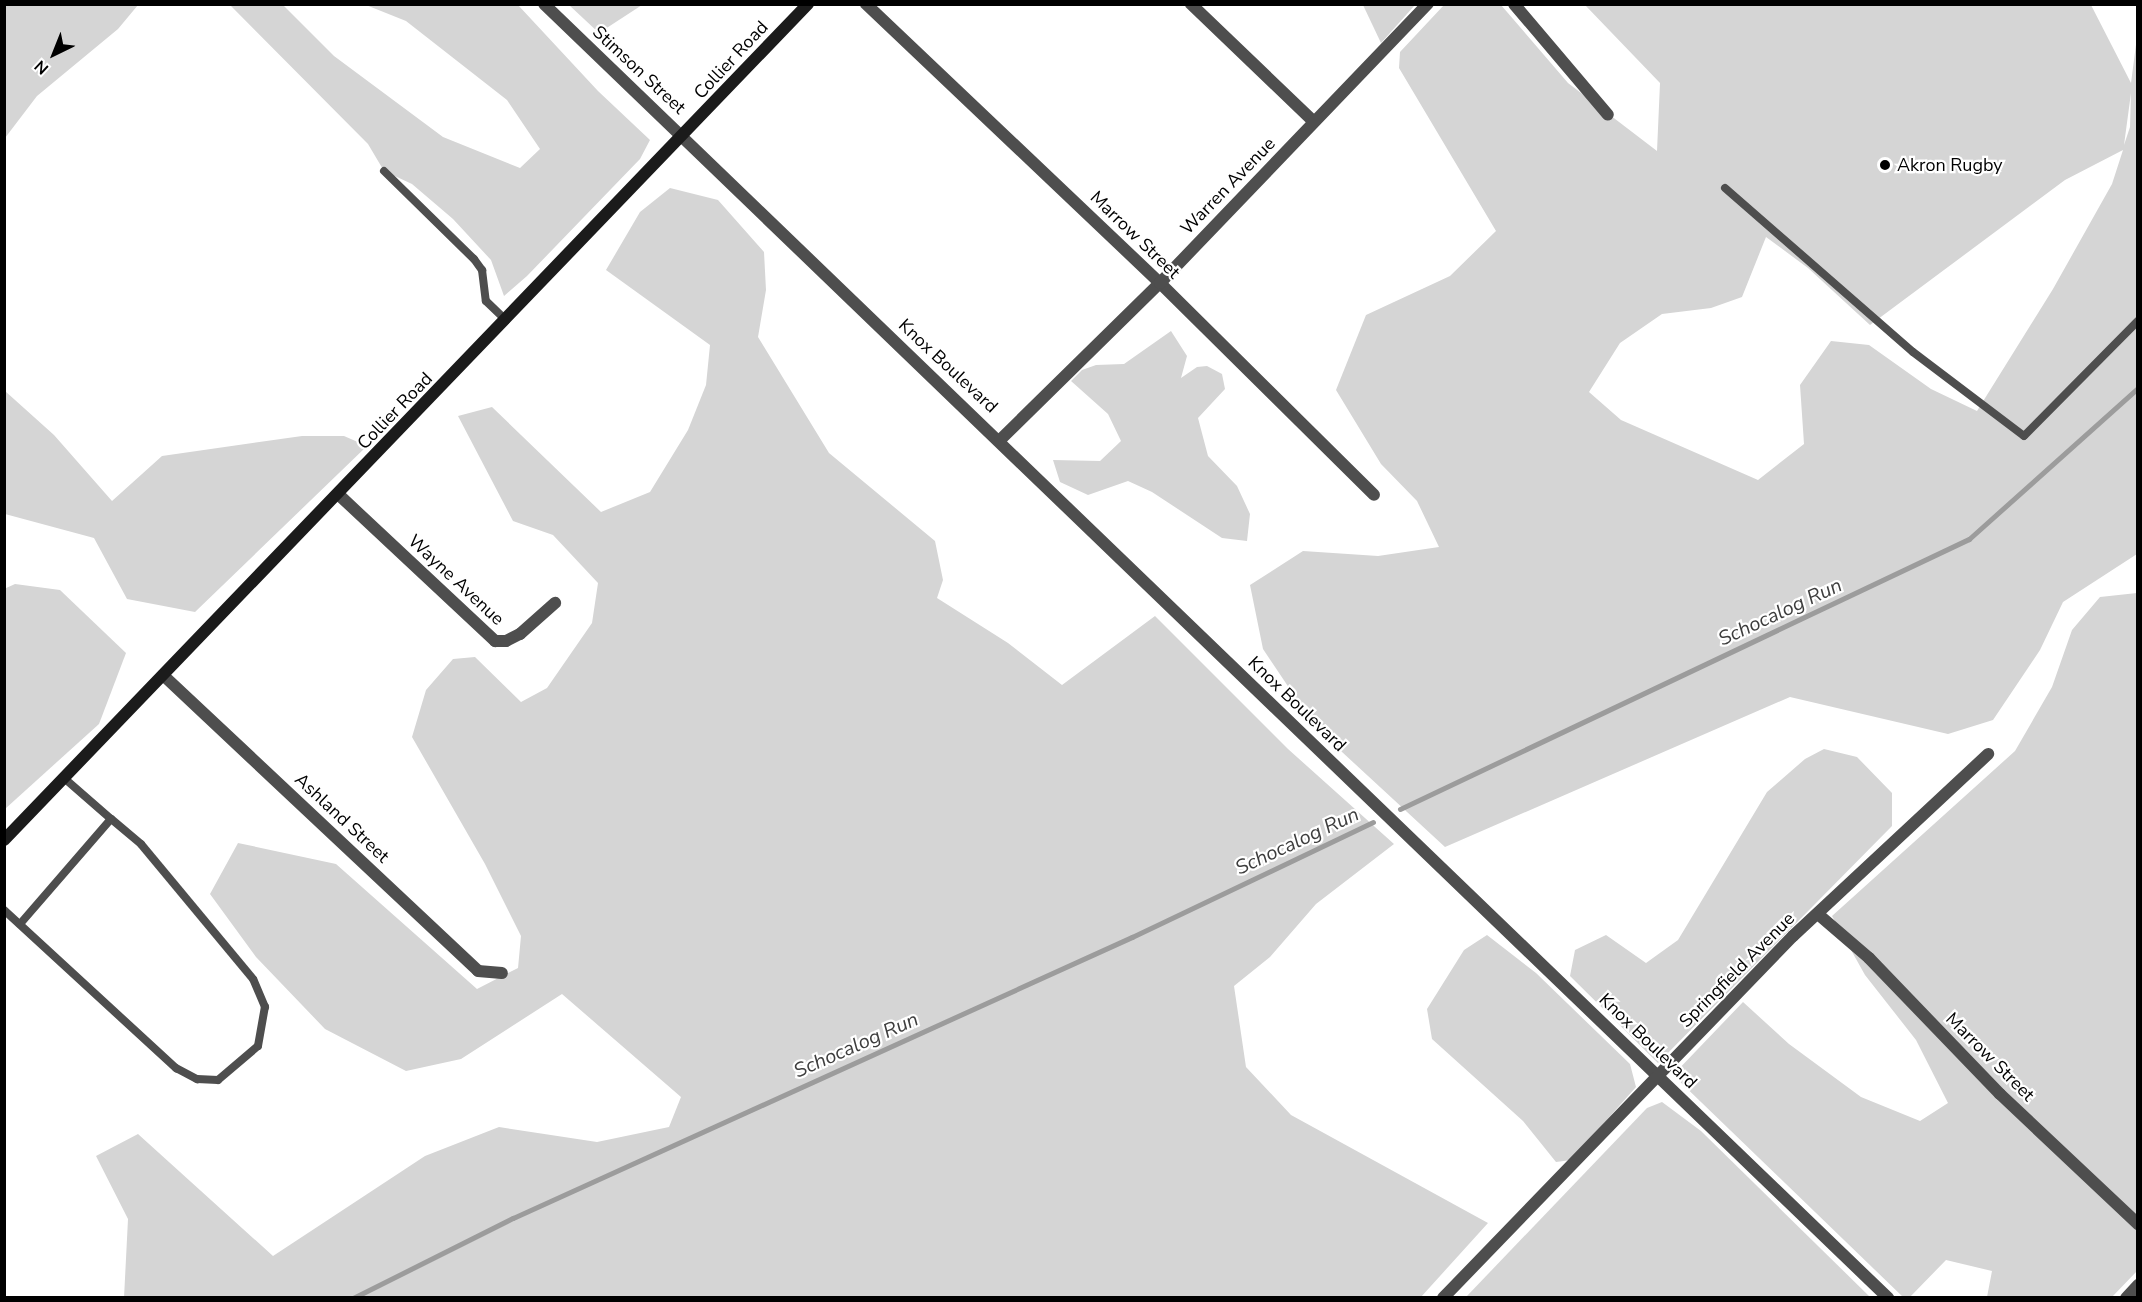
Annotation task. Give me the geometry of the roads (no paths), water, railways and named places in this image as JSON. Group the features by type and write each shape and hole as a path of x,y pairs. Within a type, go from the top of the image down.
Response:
{"street":[{"name":"Stimson Street","path":"544,4 684,136"},
{"name":"Collier Road","path":"4,840 339,495 808,4"},
{"name":"Marrow Street","path":"866,4 1160,283 1374,495"},
{"path":"1191,4 1314,122"},
{"name":"Warren Avenue","path":"1000,440 1160,283 1428,4"},
{"path":"1514,4 1608,115"},
{"name":"Knox Boulevard","path":"684,136 1888,1298"},
{"name":"Wayne Avenue","path":"339,495 495,641 506,641 520,634 555,603"},
{"name":"Ashland Street","path":"163,675 478,971 502,973"},
{"name":"Springfield Avenue","path":"1443,1298 1793,936 1819,915 1988,754"},
{"name":"Marrow Street","path":"1819,915 2138,1224"},
{"path":"2126,1298 2138,1285"}],"lane":[{"path":"384,171 474,259 482,270 486,300 506,320"},
{"path":"1725,188 1913,352 2024,436 2138,321"},
{"path":"4,910 176,1068 197,1079 218,1080 258,1046 265,1007 253,979 141,844 64,778"},
{"path":"20,924 111,819"}],"waterway":[{"name":"Schocalog Run","path":"1400,809 1969,539 2138,388"},
{"name":"Schocalog Run","path":"353,1298 513,1218 1132,937 1373,822"}],"place":[{"name":"Akron Rugby","path":"1885,165"}]}
